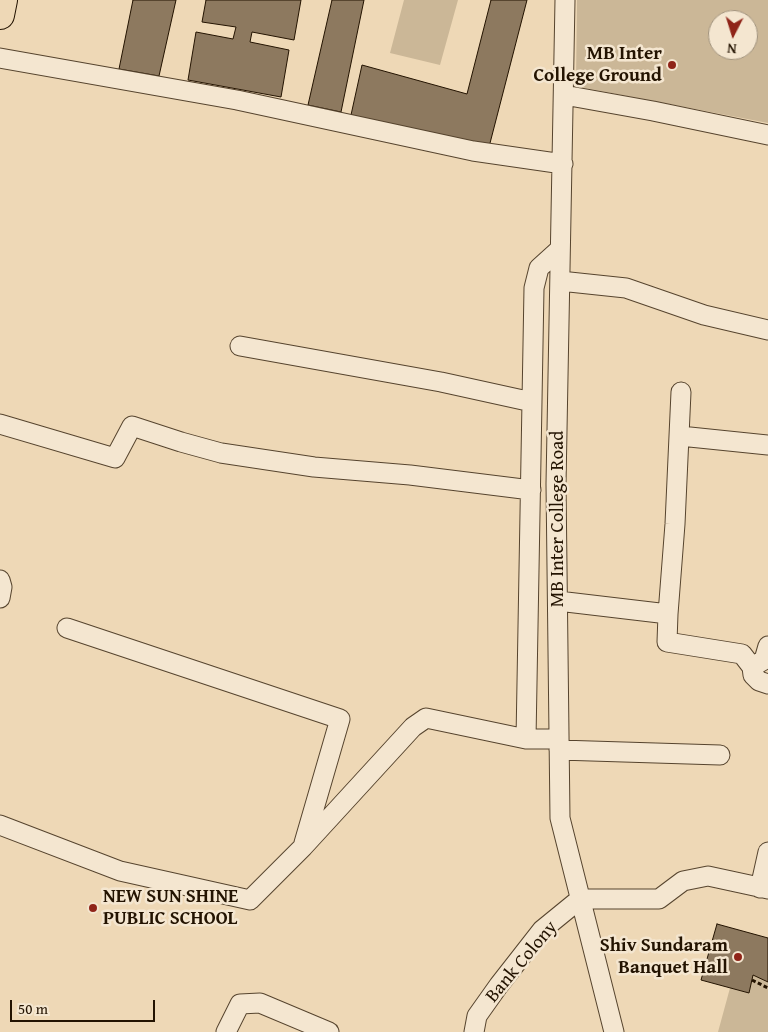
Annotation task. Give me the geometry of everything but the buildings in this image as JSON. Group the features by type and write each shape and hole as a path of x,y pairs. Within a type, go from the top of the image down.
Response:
{"highway":[{"path":"0,15 3,0"}],"street":[{"name":"MB Inter College Road","path":"565,0 556,484 560,818 614,1032"},
{"path":"0,58 237,100 473,151 563,164"},
{"path":"564,95 768,135"},
{"path":"526,739 534,288 539,268 560,249"},
{"path":"560,281 626,288 704,315 768,330"},
{"path":"240,346 441,382 532,402"},
{"path":"681,392 676,524 667,642 742,654 752,667 753,675 759,681 768,684"},
{"path":"0,424 115,458 132,426 221,453 314,467 410,475 531,490"},
{"path":"680,436 768,444"},
{"path":"0,580 2,587 0,598"},
{"path":"558,601 668,614"},
{"path":"67,628 340,719 303,847"},
{"path":"752,667 764,660 768,646"},
{"path":"0,825 120,871 250,900 303,847 413,728 426,718 559,745 720,755"},
{"path":"580,899 659,899 683,881 708,876 764,888 768,852"},
{"name":"Bank Colony","path":"474,1032 477,1016 542,930 580,899"},
{"path":"226,1032 240,1004 260,1003 329,1032"}],"path":[{"path":"752,980 768,988"}],"shaded area":[{"path":"404,0 458,0 440,65 390,53"},
{"name":"MB Inter College Ground","path":"577,0 768,0 768,123 580,87 576,81"},
{"path":"753,975 768,982 768,1032 718,1032 730,988 749,993"}],"place":[{"name":"MB Inter College Ground","path":"672,65"},
{"name":"NEW SUN SHINE PUBLIC SCHOOL","path":"93,908"},
{"name":"Shiv Sundaram Banquet Hall","path":"738,957"}]}
